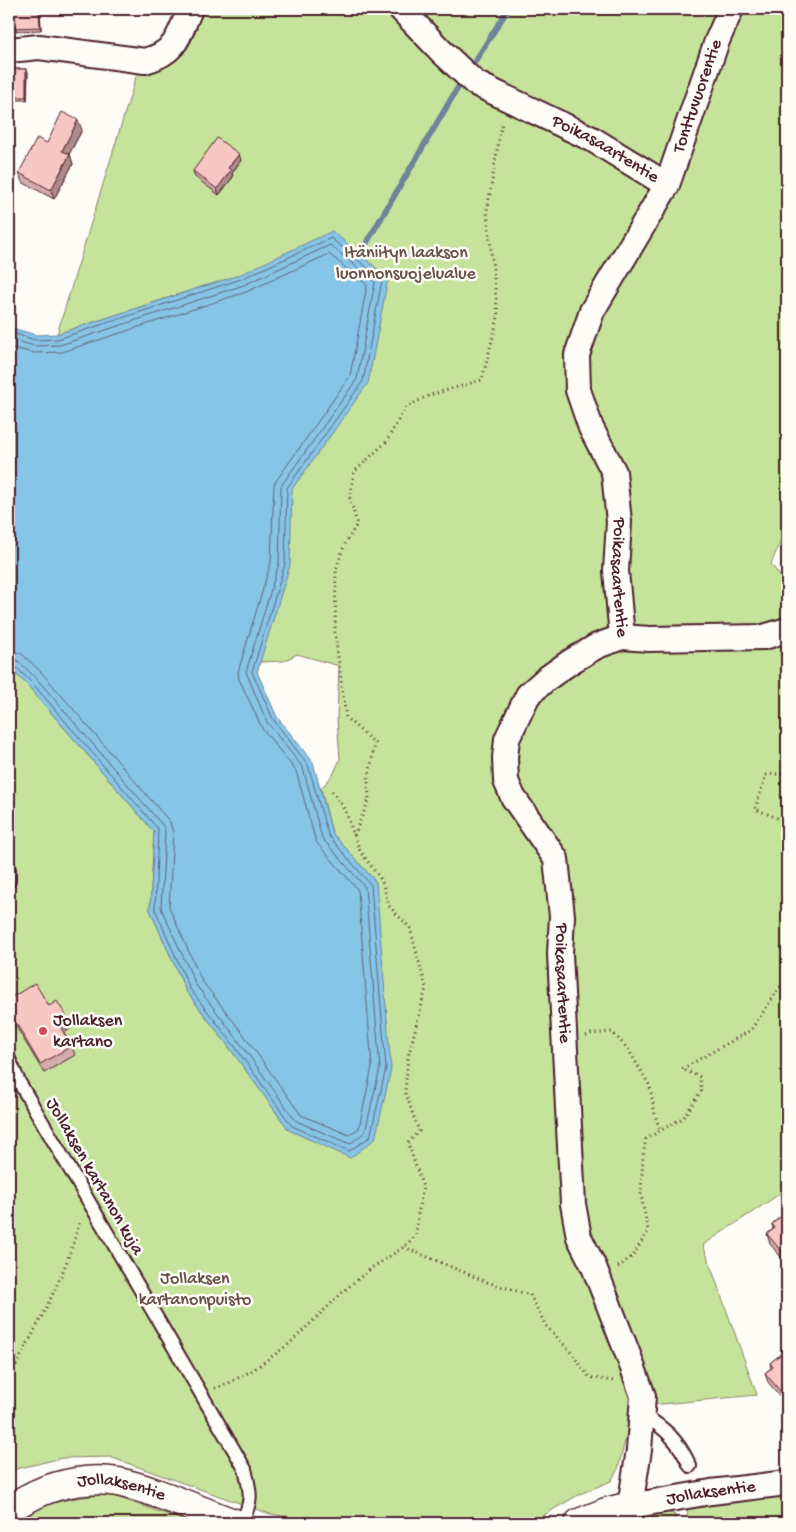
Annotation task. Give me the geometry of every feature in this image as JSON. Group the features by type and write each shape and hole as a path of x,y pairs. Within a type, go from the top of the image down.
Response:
{"street":[{"path":"9,50 39,47 145,61 159,57 174,46 190,9"},
{"name":"Poikasaartentie","path":"401,9 475,83 592,139 667,185 592,311 577,356 578,390 591,428 614,472 619,522 616,571 622,637 598,646 570,662 528,695 507,739 505,758 506,781 513,797 556,859 562,916 560,954 573,1204 579,1237 600,1282 643,1396 630,1506"},
{"name":"Tonttuvuorentie","path":"667,185 717,41 731,9"},
{"path":"622,637 649,639 764,637 787,630"},
{"name":"Jollaksentie","path":"9,1509 43,1491 60,1486 77,1482 116,1482 138,1488 234,1523"},
{"name":"Jollaksentie","path":"579,1523 606,1512 630,1506 711,1492 787,1482"}],"lane":[{"path":"9,870 9,881"},
{"name":"Jollaksen kartanon kuja","path":"9,1059 19,1082 245,1469 250,1500 241,1523"},
{"path":"642,1414 672,1435 682,1449 690,1466"}],"path":[{"path":"354,835 369,800 368,782 375,743 346,718 335,634 336,569 344,546 357,524 350,498 354,472 386,442 406,407 430,395 482,380 498,317 486,211 506,98"},
{"path":"787,773 766,775 755,808 787,822"},
{"path":"200,1393 227,1384 252,1370 289,1344 346,1289 373,1267 404,1247 416,1235 422,1187 408,1143 419,1131 404,1092 408,1057 426,988 410,928 389,906 382,881 360,851 345,810 332,791"},
{"path":"600,1282 633,1256 648,1231 641,1195 646,1139 684,1117 701,1091 700,1077 682,1068 750,1030 780,987 787,982"},
{"path":"565,1045 591,1034 612,1032 628,1049 650,1086 655,1115 660,1130"},
{"path":"9,1384 10,1376 46,1308 68,1259 86,1197"},
{"path":"404,1247 487,1282 530,1295 546,1326 569,1350 589,1377 613,1381 634,1372"},
{"path":"9,1427 9,1435"}],"green space":[{"path":"197,9 787,9 787,526 771,564 787,586 787,1189 703,1245 757,1395 630,1407 628,1429 618,1469 611,1481 580,1494 530,1523 323,1523 270,1514 110,1457 62,1458 9,1472 9,667 29,687 154,832 150,910 186,991 289,1130 350,1157 376,882 332,833 321,789 334,773 340,759 337,719 339,666 297,654 284,661 260,662 257,672 207,285 57,334 139,67"},
{"path":"108,1494 192,1523 13,1523 46,1505 70,1499"},
{"path":"787,1494 787,1523 688,1523 687,1509"},
{"path":"665,1511 675,1515 675,1523 608,1523"}],"water":[{"path":"332,231 388,278 368,383 292,489 290,565 257,672 277,717 313,762 332,833 376,882 391,1069 375,1139 350,1158 289,1130 186,991 150,910 154,832 29,687 9,667 9,327 36,335 57,334 239,275"}],"building":[{"path":"14,9 39,9 40,27 15,28"},
{"path":"9,69 26,69 26,97 9,97"},
{"path":"62,112 78,120 62,151 70,154 51,190 19,173 37,138 47,143"},
{"path":"217,138 239,154 228,168 231,170 217,189 193,171"},
{"name":"Jollaksen kartano","path":"35,983 49,1006 57,1001 68,1019 59,1025 72,1046 40,1064 9,1011 9,999"},
{"path":"787,1211 787,1258 767,1234 775,1228 772,1224"},
{"path":"787,1349 787,1395 785,1397 765,1373 773,1367 770,1363"}],"waterway":[{"path":"472,66 508,9"},
{"path":"360,254 460,84"}],"place":[{"name":"Jollaksen kartano","path":"43,1031"}],"park label":[{"name":"Itäniityn laakson luonnonsuojelualue","path":"406,263"},
{"name":"Jollaksen kartanonpuisto","path":"195,1289"}]}
